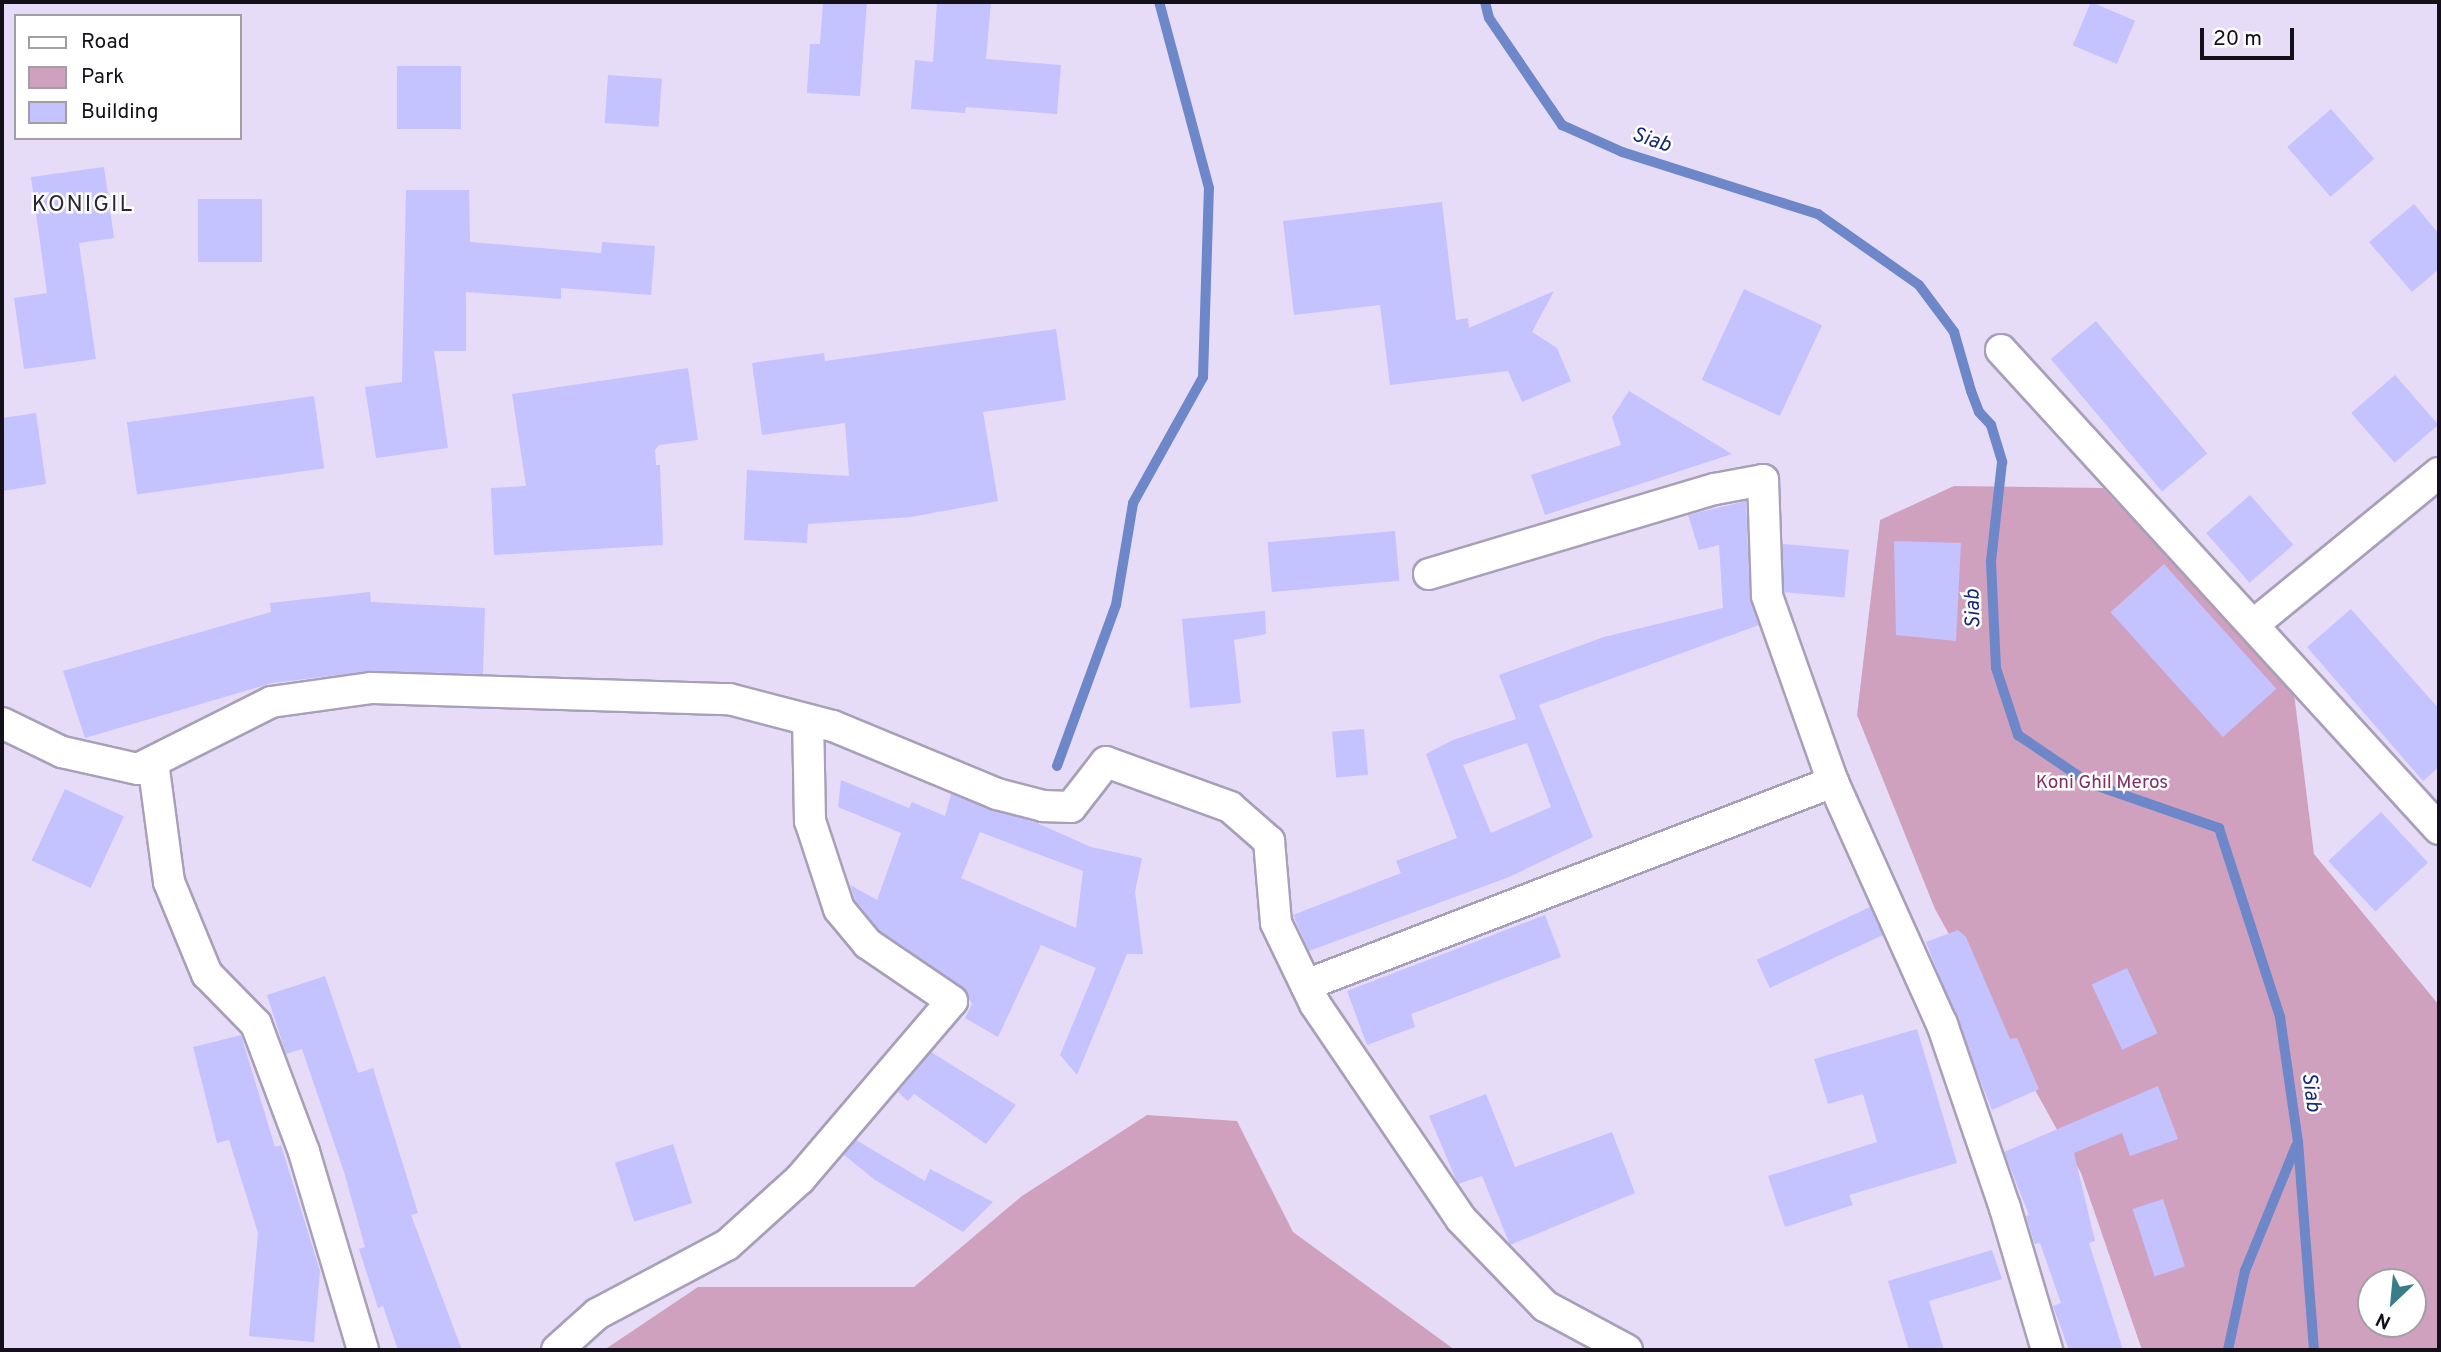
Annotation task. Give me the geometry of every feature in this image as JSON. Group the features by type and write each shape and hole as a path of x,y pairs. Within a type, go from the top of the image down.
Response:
{"street":[{"path":"2001,350 2439,830"},
{"path":"2253,625 2439,473"},
{"path":"1429,574 1715,489 1763,480 1767,596 1833,782 1942,1024 2005,1208 2047,1350"},
{"path":"2,723 62,752 138,769 271,702 373,688 729,699 807,720 997,794 1043,806 1071,807 1106,762 1230,807 1269,841 1276,923 1307,985 1461,1219 1545,1306 1627,1350"},
{"path":"556,1350 597,1314 727,1245 800,1179 952,1001 868,944 839,909 810,821 807,720"},
{"path":"153,762 169,882 207,974 256,1024 304,1152 363,1350"},
{"path":"1307,985 1833,782"}],"green space":[{"name":"Koni Ghil Meros","path":"1954,486 2103,488 2294,693 2314,854 2439,1005 2439,1350 2142,1350 2081,1173 1935,909 1857,715 1880,520"},
{"path":"1147,1115 1237,1121 1293,1232 1455,1350 604,1350 698,1287 914,1287 1022,1196"}],"building":[{"path":"823,2 867,2 860,96 807,93 810,44 820,44"},
{"path":"937,2 991,2 986,59 1061,65 1057,114 966,107 965,113 911,109 915,60 933,62"},
{"path":"2091,2 2135,21 2117,64 2073,45"},
{"path":"397,66 461,66 461,129 397,129"},
{"path":"608,75 662,79 659,127 605,123"},
{"path":"2331,109 2374,159 2331,197 2287,147"},
{"path":"104,167 114,238 79,243 96,359 24,369 14,298 47,293 31,177"},
{"path":"406,190 469,190 470,242 601,253 602,242 655,246 651,295 561,288 561,299 466,292 466,351 434,351 448,448 376,458 365,387 402,382"},
{"path":"198,199 262,199 262,262 198,262"},
{"path":"1442,202 1456,320 1468,318 1469,328 1554,291 1532,332 1557,348 1571,381 1522,402 1508,371 1390,385 1380,305 1294,315 1283,221"},
{"path":"2414,204 2439,234 2439,269 2412,292 2369,242"},
{"path":"1744,289 1822,325 1780,416 1702,380"},
{"path":"2096,321 2207,454 2162,491 2051,359"},
{"path":"1056,329 1066,400 983,412 998,501 911,517 808,524 807,543 744,540 747,470 849,476 845,423 762,435 752,363 824,353 825,361"},
{"path":"688,368 698,440 659,445 655,450 656,465 660,465 663,545 494,555 491,488 526,486 512,394"},
{"path":"2395,375 2438,425 2395,463 2351,413"},
{"path":"1629,391 1732,454 1545,515 1531,475 1621,445 1612,417"},
{"path":"314,396 324,468 137,495 127,422"},
{"path":"36,413 46,484 2,491 2,418"},
{"path":"2250,495 2293,545 2250,583 2206,533"},
{"path":"1746,501 1750,597 1759,625 1539,705 1593,837 1509,877 1309,951 1293,915 1401,873 1396,861 1457,838 1426,754 1453,740 1516,719 1499,675 1604,637 1723,608 1719,545 1699,550 1688,515","holes":["1527,743 1551,807 1491,833 1463,765"]},
{"path":"1395,531 1399,581 1272,592 1267,542"},
{"path":"1894,541 1961,543 1956,641 1896,635"},
{"path":"1783,544 1849,550 1845,598 1779,592"},
{"path":"2164,564 2276,689 2223,737 2110,612"},
{"path":"370,592 371,602 485,608 483,674 372,671 272,683 85,738 63,671 271,612 270,603"},
{"path":"2351,609 2439,709 2439,767 2423,781 2307,647"},
{"path":"1265,611 1266,634 1234,640 1241,703 1190,708 1182,619"},
{"path":"1364,729 1368,775 1336,778 1332,732"},
{"path":"841,780 909,808 912,802 945,816 951,794 1037,823 1091,847 1142,858 1135,892 1143,954 1127,954 1077,1075 1060,1055 1096,968 1041,945 998,1037 965,1018 972,1004 962,987 880,931 855,900 850,885 877,900 901,833 838,807","holes":["980,832 1083,871 1076,928 961,878"]},
{"path":"65,789 124,816 91,888 32,861"},
{"path":"2381,812 2428,862 2375,912 2328,861"},
{"path":"1870,907 1883,935 1770,988 1757,960"},
{"path":"1545,915 1561,957 1411,1014 1415,1027 1367,1045 1347,991"},
{"path":"1958,930 1966,937 2010,1039 2017,1038 2039,1089 1992,1110 1926,942"},
{"path":"2127,968 2157,1033 2122,1050 2092,984"},
{"path":"325,976 358,1073 373,1068 418,1213 411,1215 462,1350 398,1350 383,1306 378,1308 359,1249 365,1247 344,1172 302,1049 286,1054 267,995"},
{"path":"1917,1029 1957,1163 1849,1195 1853,1205 1785,1227 1768,1176 1877,1142 1863,1094 1828,1104 1814,1059"},
{"path":"241,1035 275,1147 281,1145 320,1271 314,1342 249,1336 258,1233 229,1140 217,1143 193,1047"},
{"path":"931,1052 1016,1105 986,1144 914,1094 908,1101 898,1092"},
{"path":"2158,1086 2178,1139 2130,1156 2122,1133 2074,1153 2095,1241 2089,1243 2123,1350 2069,1350 2053,1306 2061,1303 2040,1243 2035,1244 2033,1239 2026,1216 2029,1215 2004,1152"},
{"path":"1486,1094 1515,1167 1612,1132 1635,1193 1510,1245 1482,1176 1458,1184 1429,1116"},
{"path":"856,1140 925,1181 930,1169 993,1202 963,1232 875,1180 844,1155"},
{"path":"673,1144 692,1203 634,1222 615,1163"},
{"path":"2163,1199 2185,1267 2155,1276 2133,1209"},
{"path":"1992,1250 2002,1279 1929,1301 1944,1350 1909,1350 1888,1281"}],"waterway":[{"path":"1057,766 1116,605 1133,503 1203,377 1209,188 1159,2"},
{"name":"Siab","path":"1485,2 1489,18 1562,125 1622,152 1818,214 1919,285 1954,332 1971,391 1979,412 1991,425 2002,462 1991,562 1996,668 2018,735 2089,783 2219,828 2280,1017 2298,1142 2314,1350"},
{"path":"2228,1350 2245,1271 2296,1146"}],"district":[{"name":"KONIGIL","path":"83,206"}]}
